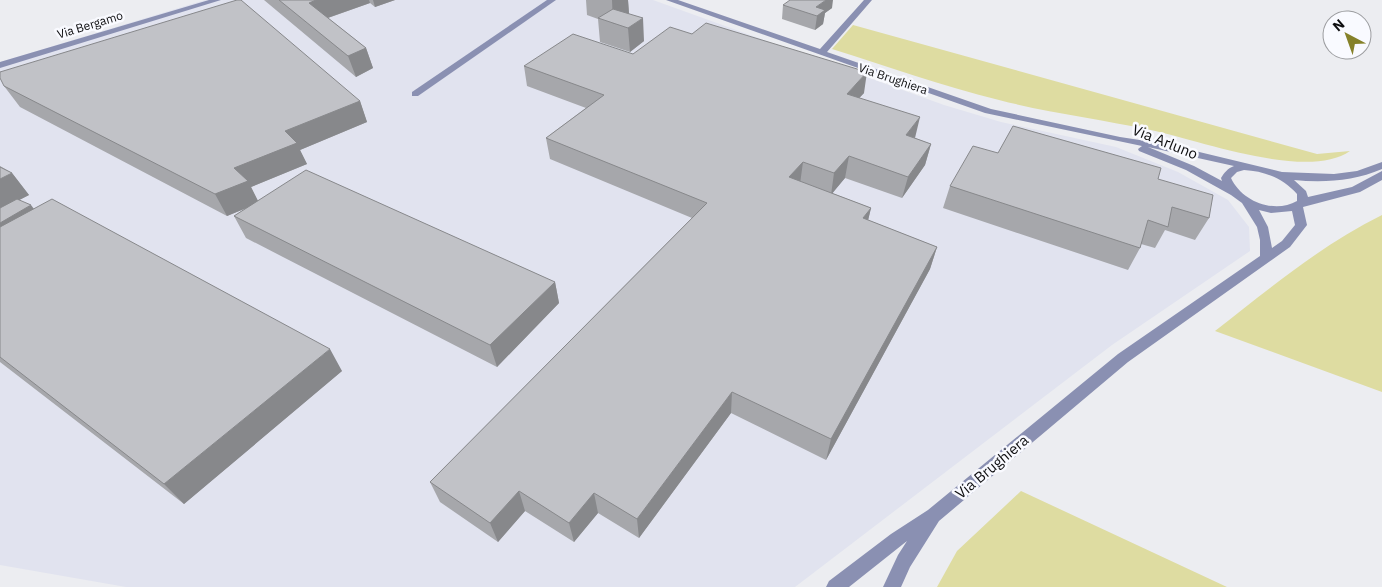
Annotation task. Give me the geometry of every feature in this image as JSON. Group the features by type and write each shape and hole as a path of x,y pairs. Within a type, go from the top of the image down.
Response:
{"street":[{"name":"Via Bergamo","path":"0,66 217,0"},
{"path":"415,94 552,0"},
{"name":"Via Brughiera","path":"670,0 988,111 1120,140"},
{"path":"821,53 868,0"},
{"name":"Via Arluno","path":"1120,140 1166,147 1278,174"},
{"name":"Via Arluno","path":"1120,140 1190,168 1245,200"},
{"path":"1278,174 1298,178 1341,178 1370,171 1382,165"},
{"path":"1233,192 1227,184 1227,174 1233,170 1251,167"},
{"path":"1278,174 1296,186 1302,193 1300,205"},
{"path":"1245,200 1258,206 1275,210 1288,210 1360,188 1377,180 1382,174"},
{"path":"1245,200 1262,222 1267,238 1266,257"},
{"name":"Via Brughiera","path":"835,587 897,539 934,515 1123,358 1286,244 1300,225 1300,205"},
{"name":"Via Brughiera","path":"892,587 904,561 934,515"}],"shaded area":[{"path":"205,0 653,0 944,105 1001,122 1116,147 1178,172 1228,200 1249,227 1250,251 1112,345 795,587 126,587 0,565 0,62"},
{"path":"853,25 1317,154 1350,151 1331,159 1308,162 1252,156 1151,130 999,100 832,49"},
{"path":"1382,215 1382,392 1215,331 1316,254"},
{"path":"1021,491 1227,587 937,587 957,551"}],"building":[{"path":"241,0 360,101 285,131 297,143 234,168 248,181 215,194 4,86 0,78 0,72"},
{"path":"279,0 316,0 309,3 366,48 348,56"},
{"path":"790,0 826,0 816,7 825,10 817,16 783,5"},
{"path":"613,9 643,18 628,28 598,18"},
{"path":"706,23 867,72 847,94 920,117 906,135 931,144 908,177 849,156 834,173 803,162 789,177 871,208 863,218 937,247 831,439 732,392 637,519 594,493 569,523 519,491 490,523 430,482 707,203 546,138 604,95 524,66 573,34 633,54 670,27 692,34"},
{"path":"1013,126 1161,168 1158,179 1213,195 1209,218 1172,207 1168,227 1148,220 1140,248 950,186 973,146 998,153"},
{"path":"0,167 12,173 0,179"},
{"path":"306,170 555,282 490,345 234,216"},
{"path":"17,199 31,205 0,223 0,208"},
{"path":"52,199 330,349 164,484 0,357 0,227"}]}
